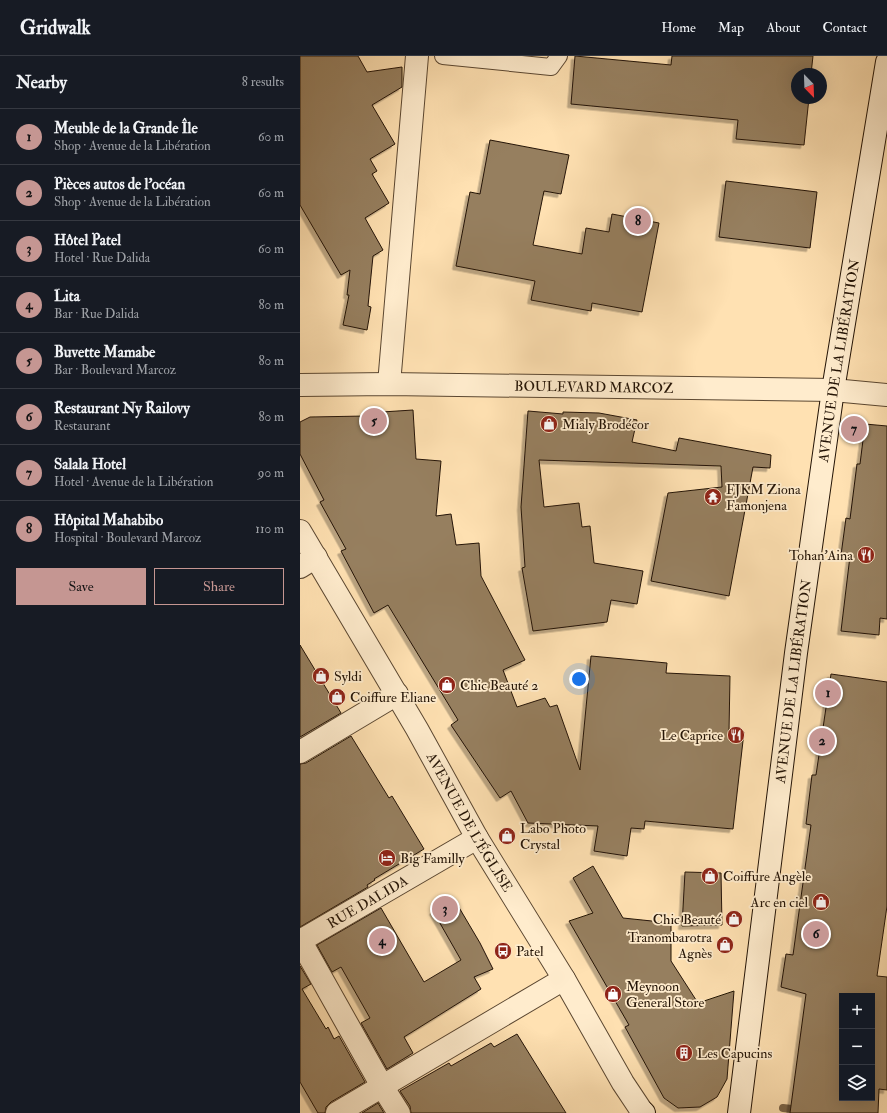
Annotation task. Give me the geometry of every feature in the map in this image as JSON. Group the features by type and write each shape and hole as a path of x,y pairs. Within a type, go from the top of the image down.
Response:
{"street":[{"path":"389,384 417,56"},
{"name":"AVENUE DE LA LIBÉRATION","path":"739,1113 796,654 833,390 887,62"},
{"name":"BOULEVARD MARCOZ","path":"300,385 389,384 833,390 887,395"},
{"name":"AVENUE DE L'ÉGLISE","path":"300,531 308,562 397,694 477,838 564,979 623,1082 643,1113"},
{"path":"300,752 397,694"},
{"name":"RUE DALIDA","path":"300,940 477,838"},
{"path":"300,940 382,1086 399,1113"},
{"path":"337,1113 564,979"},
{"path":"727,1113 742,1088"}],"lane":[{"path":"443,56 551,67 560,56"}],"building":[{"path":"300,56 358,56 367,72 402,67 402,87 372,105 395,144 370,159 377,171 372,174 389,203 365,218 383,250 373,256 368,306 371,307 367,330 343,325 349,295 347,295 350,270 341,275 300,205"},
{"path":"575,56 671,65 672,56 813,56 812,68 791,68 791,104 808,104 804,145 736,139 738,120 571,104"},
{"path":"490,140 569,155 561,194 544,191 533,245 582,254 586,228 609,232 612,214 659,223 642,312 592,303 591,311 531,300 535,281 456,266 470,192 480,194"},
{"path":"726,181 817,192 810,248 719,237"},
{"path":"413,410 416,459 441,461 436,516 451,514 456,545 479,543 481,576 525,660 503,670 517,707 545,698 550,707 557,705 580,770 591,656 667,663 666,673 730,676 729,731 744,732 733,829 645,821 644,829 631,828 627,856 594,851 598,826 528,823 511,791 500,798 451,725 458,720 388,605 374,613 341,551 346,549 320,502 324,500 300,454 300,422 310,417 366,416 366,413"},
{"path":"528,411 563,414 563,412 599,413 637,420 632,442 676,451 679,438 771,455 770,468 753,467 729,596 651,581 668,493 722,487 721,466 539,460 544,507 579,503 582,527 590,526 594,563 643,571 637,604 611,600 607,622 533,631 522,568 525,567 521,507"},
{"path":"865,424 887,426 887,619 880,618 879,635 841,631 850,556 841,555 846,518 850,519 857,464 860,464"},
{"path":"300,645 341,713 300,737"},
{"path":"831,674 887,682 887,906 877,976 887,977 887,1090 879,1089 878,1113 790,1113 806,994 781,987 786,954 793,955 811,825 806,824 812,775 816,775"},
{"path":"351,736 389,798 392,796 424,849 374,879 375,880 367,885 368,887 300,927 300,764 306,763"},
{"path":"593,866 623,918 671,923 671,961 698,1003 734,991 727,1079 717,1097 700,1107 678,1108 664,1098 625,1027 629,1025 569,921 593,913 573,878"},
{"path":"685,872 721,873 722,925 682,926"},
{"path":"454,899 480,943 493,969 474,977 481,989 404,1037 413,1053 387,1069 361,1023 370,1018 341,967 332,972 317,945 381,908 424,982 461,960 433,911"},
{"path":"300,966 311,984 302,989 326,1029 328,1027 334,1039 339,1036 365,1082 331,1102 326,1107 325,1113 318,1113 300,1082"},
{"path":"517,1034 566,1113 411,1113 410,1106 400,1091 449,1063 451,1066 491,1043 494,1047"},
{"path":"378,1103 384,1113 362,1113"}],"waterway":[{"path":"783,1108 800,1110"}],"place":[{"name":"Hôpital Mahabibo","path":"638,221"},
{"name":"Buvette Mamabe","path":"374,421"},
{"name":"Mialy Brodécor","path":"549,424"},
{"name":"Salala Hotel","path":"854,429"},
{"name":"FJKM Ziona Famonjena","path":"713,497"},
{"name":"Tohan'Aina","path":"866,555"},
{"name":"Syldi","path":"321,676"},
{"name":"Chic Beauté 2","path":"447,685"},
{"name":"Meuble de la Grande Île","path":"828,693"},
{"name":"Coiffure Eliane","path":"337,697"},
{"name":"Le Caprice","path":"736,735"},
{"name":"Pièces autos de l'océan","path":"822,741"},
{"name":"Labo Photo Crystal","path":"507,836"},
{"name":"Big Familly","path":"387,858"},
{"name":"Coiffure Angèle","path":"710,876"},
{"name":"Arc en ciel","path":"821,902"},
{"name":"Hôtel Patel","path":"445,909"},
{"name":"Chic Beauté","path":"734,919"},
{"name":"Restaurant Ny Railovy","path":"816,934"},
{"name":"Lita","path":"382,941"},
{"name":"Tranombarotra Agnès","path":"725,945"},
{"name":"Patel","path":"503,951"},
{"name":"Meynoon General Store","path":"613,994"},
{"name":"Les Capucins","path":"684,1053"}]}
